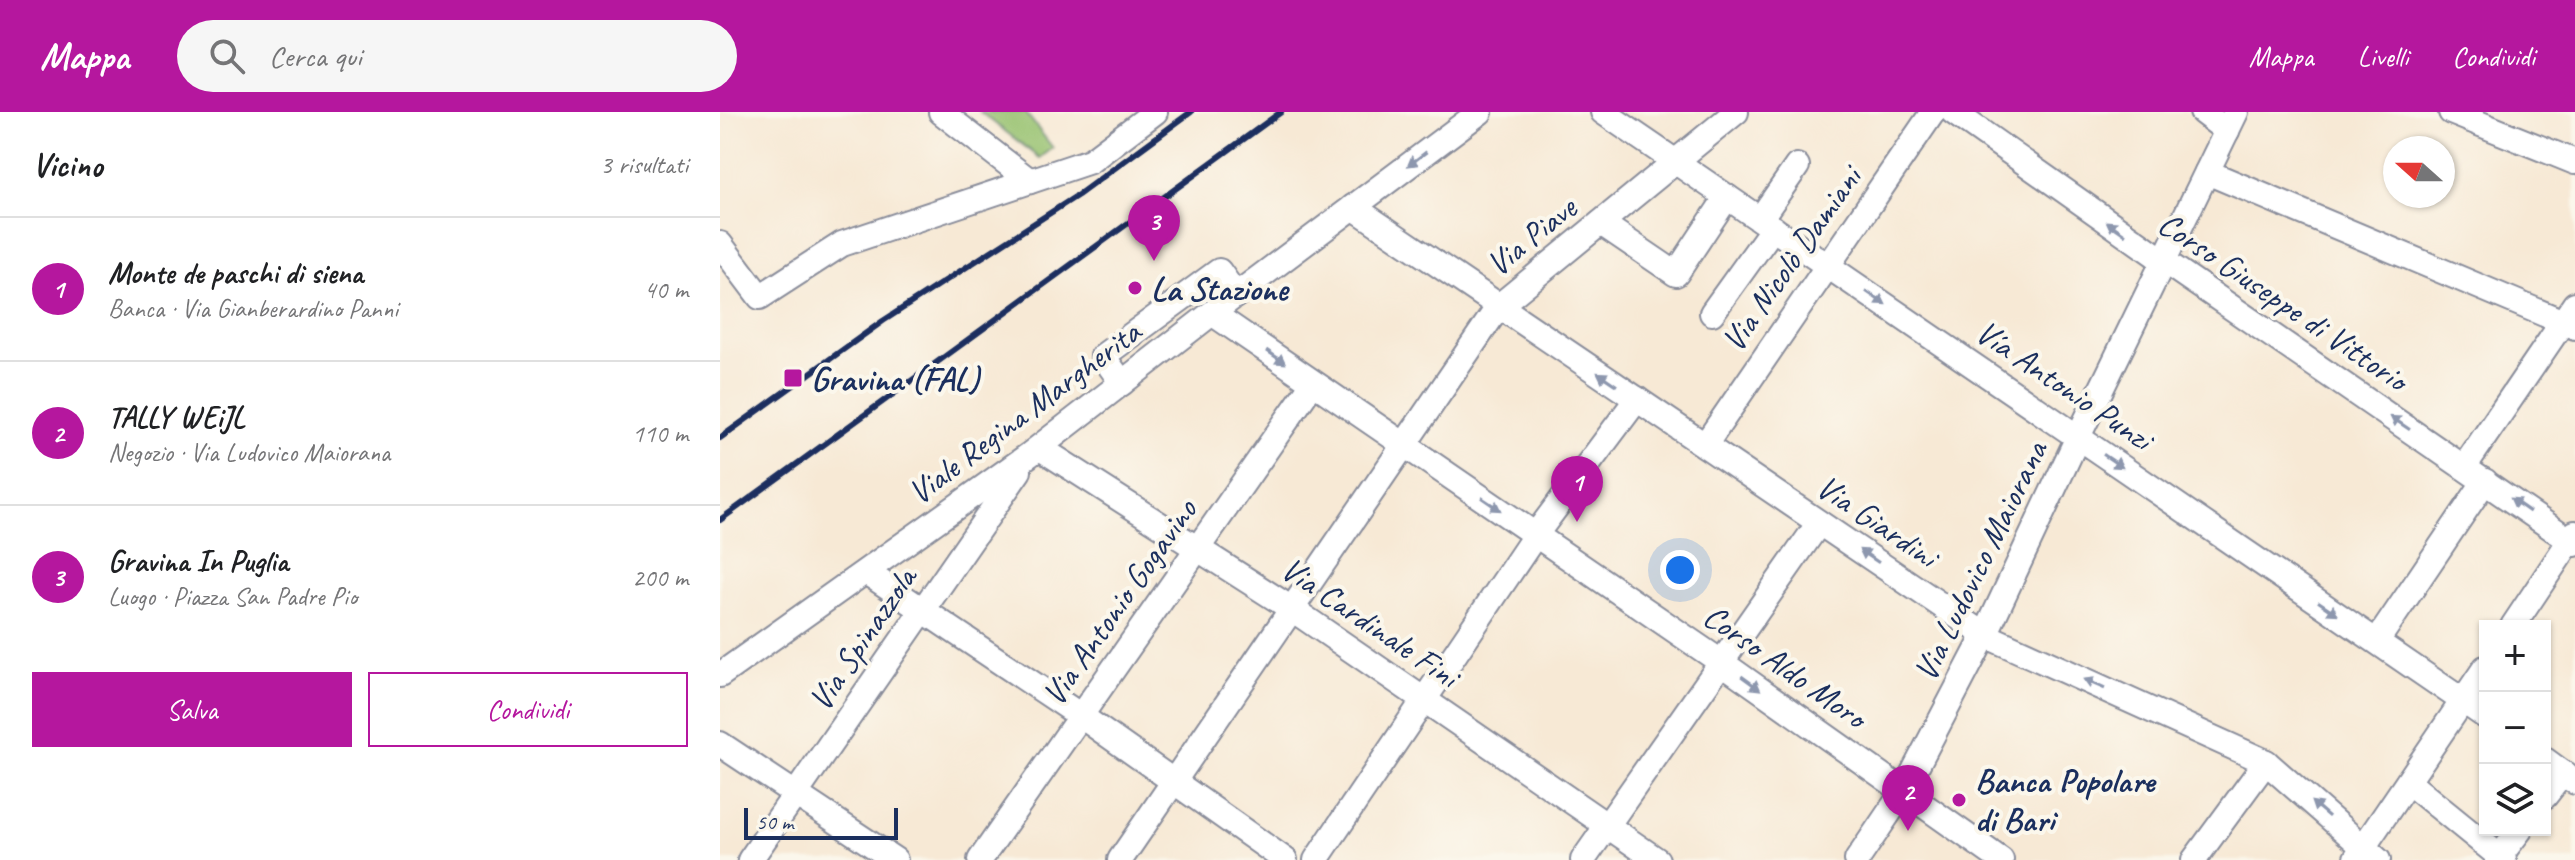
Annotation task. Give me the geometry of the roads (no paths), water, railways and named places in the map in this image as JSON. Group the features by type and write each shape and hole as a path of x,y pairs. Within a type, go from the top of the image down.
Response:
{"street":[{"path":"941,112 1030,181"},
{"path":"720,244 760,297 842,244 1095,158 1155,112"},
{"name":"Viale Regina Margherita","path":"720,675 1034,452 1212,313 1480,112"},
{"name":"Vía Antonio Punzi","path":"1603,112 2479,712"},
{"name":"Via Piave","path":"1120,860 1499,306 1736,112"},
{"name":"Via Nicolò Damiani","path":"1705,445 1933,112"},
{"name":"Corso Giuseppe di Vittorio","path":"1953,112 2164,261 2573,539"},
{"path":"2202,112 2232,121"},
{"path":"2451,112 2575,162"},
{"name":"Via Ludovico Maiorana","path":"1857,860 1903,792 1985,635 2232,121"},
{"path":"1712,313 1767,224 1797,166"},
{"path":"2207,172 2571,318 2464,467"},
{"path":"1601,223 1676,274 1727,197"},
{"name":"Via Giardini","path":"1353,207 1985,635 2266,762 2365,856"},
{"path":"1122,383 1103,356 1219,271 1236,295"},
{"name":"Corso Aldo Moro","path":"1212,313 1721,662 2001,860"},
{"name":"Via Antonio Gogavino","path":"980,860 1313,383"},
{"path":"1316,860 1536,534 1637,399"},
{"name":"Via Cardinale Fini","path":"1034,452 1198,548 1292,609 1657,860"},
{"name":"Via Spinazzola","path":"750,860 1034,452"},
{"path":"2377,641 2485,481"},
{"path":"1583,860 1819,523"},
{"path":"2517,620 2573,539"},
{"path":"866,572 1081,716 1285,860"},
{"path":"2365,856 2408,782 2479,677"},
{"path":"720,744 895,860"},
{"path":"2194,860 2266,762"},
{"path":"2408,782 2500,859 2516,836"}],"railway":[{"path":"720,438 883,321 1078,195 1191,112"},
{"path":"720,520 1281,112"}],"place":[{"name":"Gravina In Puglia","path":"1154,261"},
{"name":"La Stazione","path":"1135,288"},
{"name":"Gravina (FAL)","path":"793,378"},
{"name":"Monte de paschi di siena","path":"1577,522"},
{"name":"Banca Popolare di Bari","path":"1959,800"},
{"name":"TALLY WEiJL","path":"1908,831"}]}
